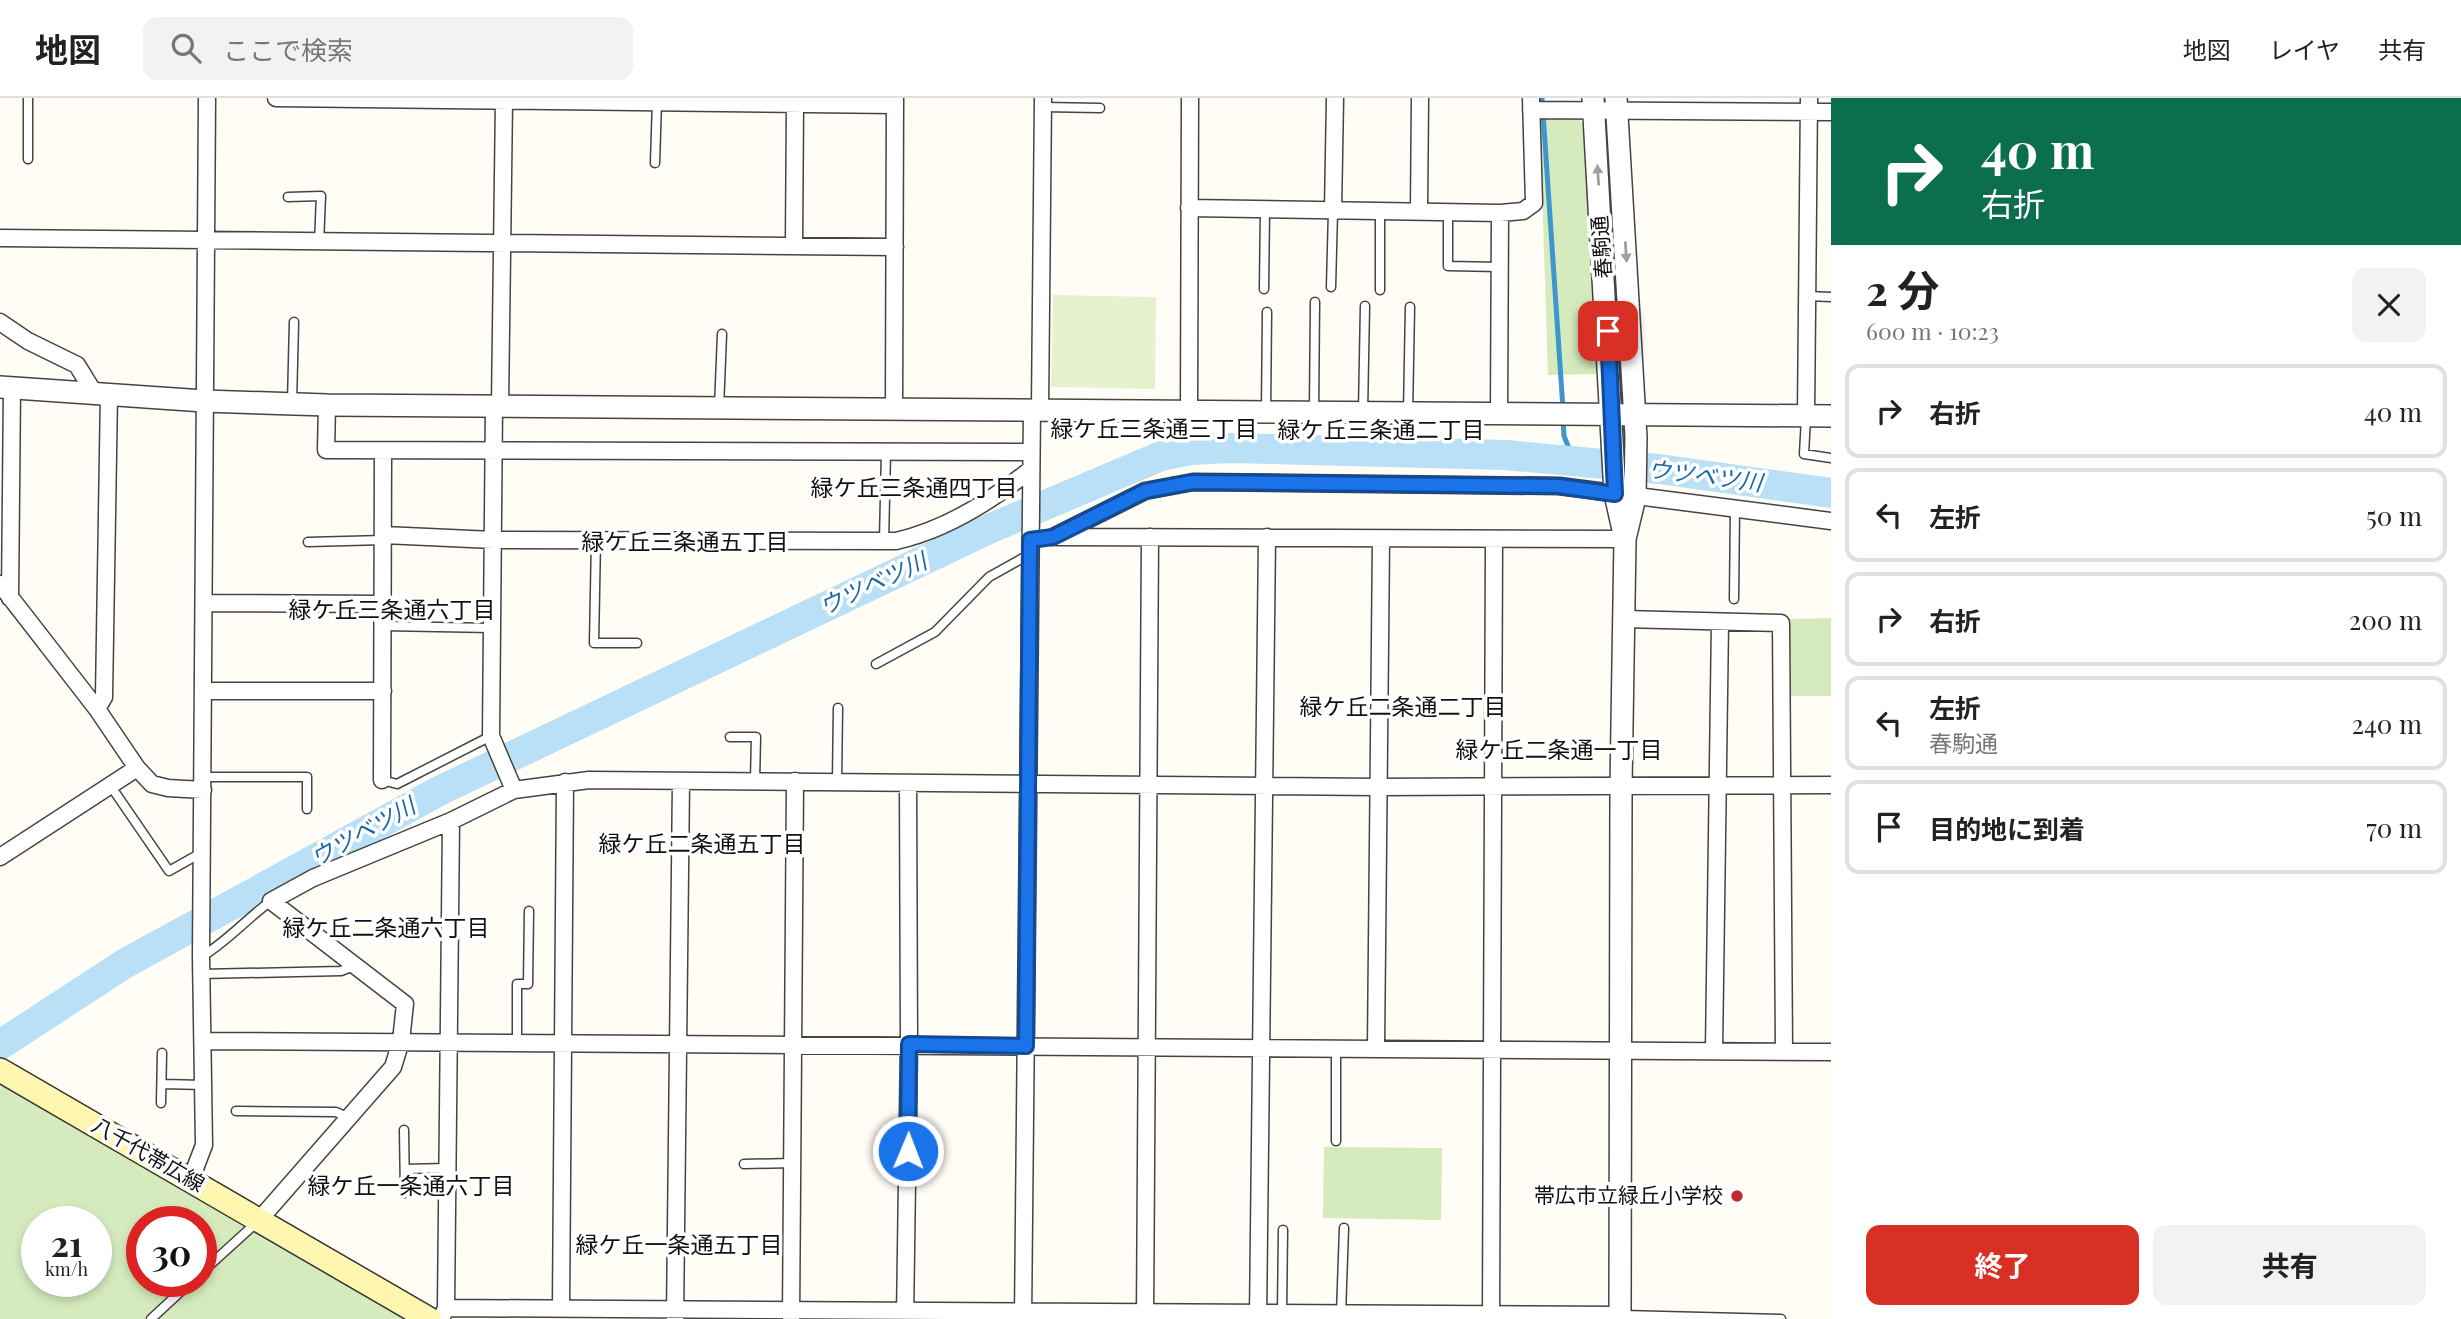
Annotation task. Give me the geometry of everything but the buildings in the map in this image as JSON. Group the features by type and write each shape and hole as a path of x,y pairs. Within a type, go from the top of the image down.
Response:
{"main road":[{"name":"八千代帯広線","path":"5,1073 260,1219 439,1315"}],"street":[{"path":"191,1180 204,1145 201,957 205,691 207,98"},
{"path":"276,98 895,101 894,410"},
{"path":"1189,411 1190,98"},
{"path":"1333,211 1335,98"},
{"path":"1419,210 1420,98"},
{"path":"504,100 504,244 494,451 492,739 512,785"},
{"path":"794,245 795,102"},
{"path":"1023,1315 1030,470 1036,409 1043,102"},
{"path":"1189,208 1500,213 1523,211 1534,203 1531,104 1809,105 1831,111"},
{"name":"春駒通","path":"1593,104 1614,425 1625,489 1621,787 1620,1317"},
{"name":"春駒通","path":"1616,104 1636,415 1636,437 1625,489"},
{"path":"1806,416 1809,105"},
{"path":"1499,413 1500,213"},
{"path":"0,238 895,247"},
{"path":"0,322 28,341 77,365 101,392 104,697 97,709"},
{"path":"10,598 6,387 204,401 327,405 1499,413 1614,425 1636,415 1831,416"},
{"path":"327,405 326,450 1031,452"},
{"path":"382,780 383,452"},
{"path":"384,538 884,542 918,536 980,506 1030,470"},
{"path":"1053,537 1145,491 1193,482 1625,489 1735,509 1831,521"},
{"path":"1030,542 1053,537 1625,539"},
{"path":"1145,1316 1150,537"},
{"path":"1258,1316 1262,785 1267,537"},
{"path":"1376,1048 1376,786 1381,540"},
{"path":"1491,1317 1494,540"},
{"path":"0,584 97,709 137,768 152,784 204,783"},
{"path":"205,603 384,604"},
{"path":"1624,619 1781,623 1784,1052"},
{"path":"1714,1051 1720,622"},
{"path":"205,691 383,691"},
{"path":"0,857 137,768"},
{"path":"675,1314 681,781"},
{"path":"260,1219 394,1067 401,1041 405,1004 271,901 313,878 452,821 512,785 565,782 794,781 1621,787 1831,785"},
{"path":"791,1314 794,781"},
{"path":"561,1314 565,782"},
{"path":"905,1315 909,1044 908,783"},
{"path":"452,821 447,1168 439,1315 1258,1316 1282,1313 1620,1317"},
{"path":"203,1041 678,1042 1831,1052"}],"lane":[{"path":"28,98 28,159"},
{"path":"647,100 655,163"},
{"path":"1043,102 1100,108"},
{"path":"288,197 321,196 319,243"},
{"path":"1264,289 1265,210"},
{"path":"1331,287 1333,211"},
{"path":"1380,211 1380,290"},
{"path":"1448,211 1448,266 1500,267"},
{"path":"1807,296 1831,297"},
{"path":"1314,412 1315,302"},
{"path":"1363,412 1366,306"},
{"path":"1408,413 1410,307"},
{"path":"1266,412 1267,313"},
{"path":"292,404 295,322"},
{"path":"719,408 722,334"},
{"path":"1806,416 1804,454 1831,458"},
{"path":"884,542 886,451"},
{"path":"1734,599 1735,509"},
{"path":"308,542 384,538"},
{"path":"596,540 594,643 637,643"},
{"path":"876,664 935,632 989,576 1030,542"},
{"path":"383,626 492,628"},
{"path":"837,782 838,708"},
{"path":"730,737 756,737 755,781"},
{"path":"382,780 397,784 492,739"},
{"path":"204,783 307,776 307,808"},
{"path":"110,785 169,871 203,852"},
{"path":"201,957 227,942 250,916 271,901"},
{"path":"517,1042 517,984 528,984 529,911"},
{"path":"202,974 341,971 354,966"},
{"path":"1336,1047 1336,1141"},
{"path":"161,1103 162,1053"},
{"path":"162,1084 204,1085"},
{"path":"236,1111 336,1112 349,1118"},
{"path":"404,1130 405,1193"},
{"path":"744,1164 793,1163"},
{"path":"405,1169 447,1168"},
{"path":"217,1258 260,1219"},
{"path":"1342,1314 1344,1228"},
{"path":"1282,1313 1283,1230"},
{"path":"151,1319 175,1297"},
{"path":"1620,1317 1781,1319"}],"green space":[{"path":"1548,117 1577,117 1586,128 1598,374 1548,375 1540,126"},
{"path":"1053,295 1156,297 1155,389 1051,387"},
{"path":"1831,618 1831,696 1790,696 1789,619"},
{"path":"0,1073 419,1319 0,1319"},
{"path":"1324,1147 1442,1148 1441,1220 1323,1218"}],"waterway":[{"path":"1542,98 1563,409"},
{"path":"1563,419 1564,436 1574,461"},
{"name":"ウツベツ川","path":"0,1045 124,964 439,791 989,529 1161,456 1190,450 1230,448 1505,455 1659,469 1831,493"}],"place":[{"name":"帯広市立緑丘小学校","path":"1737,1196"}],"district":[{"name":"緑ケ丘三条通三丁目","path":"1154,429"},
{"name":"緑ケ丘三条通二丁目","path":"1381,430"},
{"name":"緑ケ丘三条通四丁目","path":"914,488"},
{"name":"緑ケ丘三条通五丁目","path":"685,542"},
{"name":"緑ケ丘三条通六丁目","path":"392,610"},
{"name":"緑ケ丘二条通二丁目","path":"1403,707"},
{"name":"緑ケ丘二条通一丁目","path":"1559,750"},
{"name":"緑ケ丘二条通五丁目","path":"702,844"},
{"name":"緑ケ丘二条通六丁目","path":"386,928"},
{"name":"緑ケ丘一条通六丁目","path":"411,1186"},
{"name":"緑ケ丘一条通五丁目","path":"679,1245"}],"route":[{"path":"908,1151 909,1044 1026,1046 1030,540 1053,537 1102,510 1145,491 1193,482 1559,486 1615,494 1608,331"}]}
